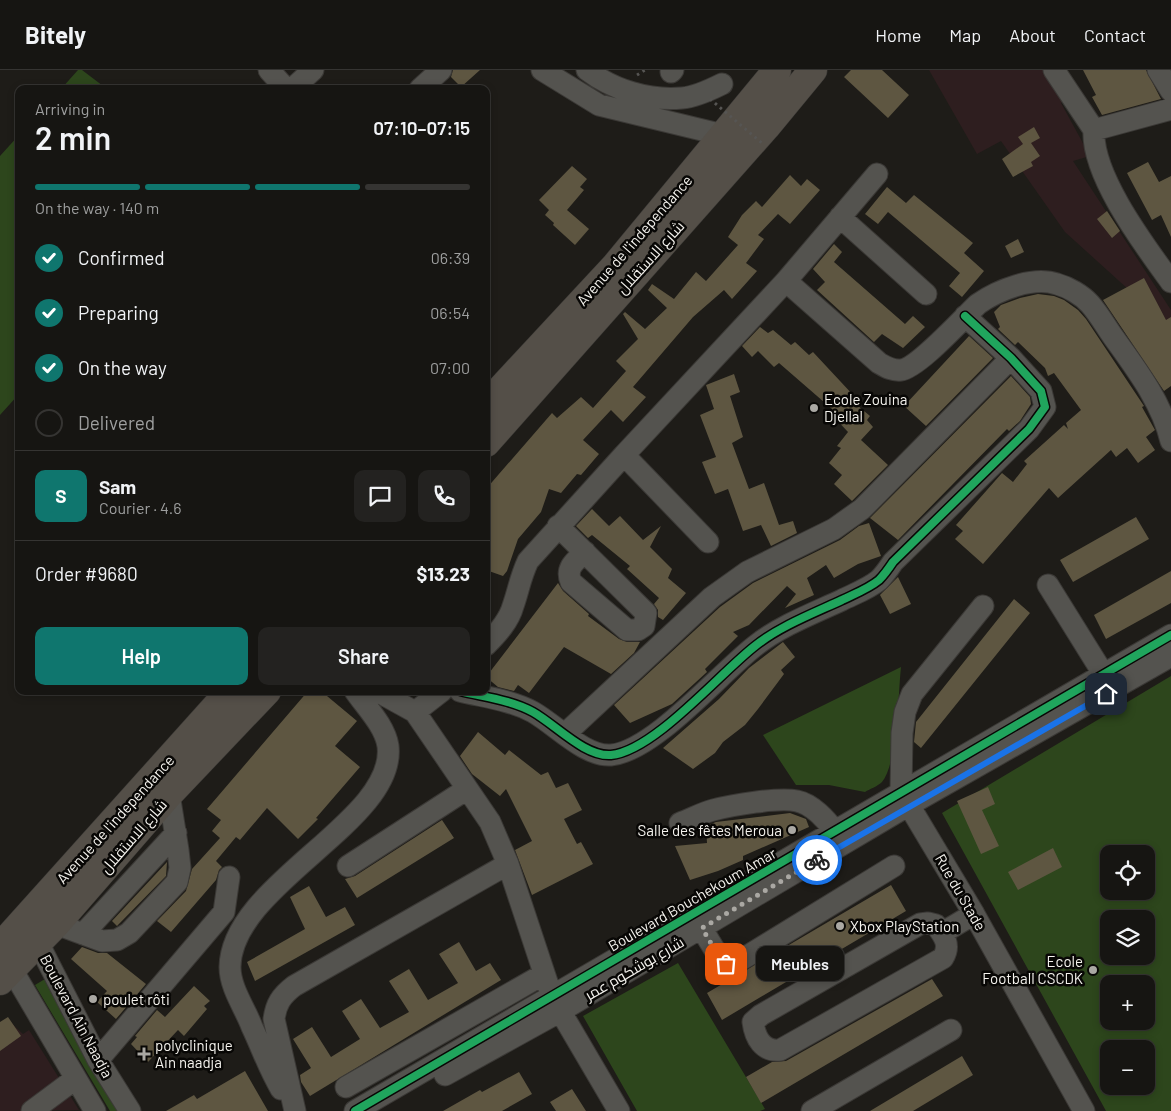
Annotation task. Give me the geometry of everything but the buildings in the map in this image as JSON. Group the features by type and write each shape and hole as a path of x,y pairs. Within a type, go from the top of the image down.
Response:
{"main road":[{"name":"Avenue de l'independance","path":"490,402 616,266 777,70"},
{"name":"شارع الاستقلال","path":"490,438 766,127 813,70"},
{"name":"Avenue de l'independance","path":"40,928 227,695"},
{"name":"شارع الاستقلال","path":"3,961 40,928 263,695"}],"street":[{"path":"269,70 282,85"},
{"path":"296,85 313,70"},
{"path":"424,85 441,70"},
{"path":"542,70 599,105 723,135"},
{"path":"587,70 627,91 656,98 683,98 716,84 751,102"},
{"path":"1054,70 1094,130 1094,148 1126,219 1170,279"},
{"path":"1158,70 1171,91"},
{"path":"1094,130 1171,109"},
{"path":"490,641 500,630 513,607 518,581 528,561 558,526 786,281 877,174"},
{"path":"840,217 926,294"},
{"path":"786,281 879,363 890,369 902,370 916,364 965,316 989,296 1023,284 1039,282 1056,283 1070,289 1089,303 1140,375 1166,420 1171,441"},
{"path":"479,695 502,700 532,711 566,733 579,745 595,754 612,755 644,743 710,688 756,644 797,621 860,592 879,580 893,562 1041,414 1045,407 1041,391 1011,358 965,316"},
{"path":"566,733 712,597 747,572 834,529 862,509 1011,358"},
{"path":"624,455 708,542"},
{"path":"558,526 584,552"},
{"path":"1048,585 1104,675"},
{"path":"906,799 902,733 905,712 912,694 984,606"},
{"name":"Boulevard Bouchekoum Amar","path":"356,1111 556,1004 835,832 906,799 1171,635"},
{"name":"شارع بوشكوم عمر","path":"382,1111 556,1004 702,928 906,799 1171,656"},
{"path":"294,1111 272,1073 238,998 230,968 234,942 253,911 365,803 387,766 388,745 379,724 358,695"},
{"path":"384,695 415,712 490,822 508,864 544,974 556,1004 619,1111"},
{"path":"415,712 437,695"},
{"path":"348,866 467,789"},
{"path":"40,928 82,934 102,941 117,940 129,933 177,882 180,868 169,794"},
{"path":"680,823 713,810 776,799 798,801 808,806 827,820 835,832"},
{"name":"Rue du Stade","path":"906,799 974,914 1084,1111"},
{"path":"82,934 176,834"},
{"path":"294,1111 274,1019 276,1008 282,996 294,986 508,864"},
{"path":"702,928 719,957 726,964 736,963 894,866"},
{"path":"98,1060 224,912 229,877"},
{"path":"942,933 974,914"},
{"path":"920,924 936,925 942,933 947,943 947,952 943,958 780,1050 772,1051 764,1048 754,1031 753,1022 761,1015 920,924"},
{"name":"Boulevard Ain Naadja","path":"40,928 98,1060 130,1111"},
{"name":"Boulevard Ain Naadja","path":"3,961 95,1111"},
{"path":"346,1087 544,974"},
{"path":"812,1111 951,1030"},
{"path":"32,1111 75,1078"}],"path":[{"path":"716,84 763,144"}],"shaded area":[{"path":"929,70 1049,70 1067,99 1061,103 1090,156 1073,161 1171,310 1171,328 1065,232 1001,141 977,154"},
{"path":"10,1022 23,1034 29,1030 79,1110 0,1111 0,1026"}],"green space":[{"path":"78,70 82,70 102,85 65,85"},
{"path":"15,139 15,398 0,415 0,156"},
{"path":"901,667 894,744 891,760 882,782 865,792 829,785 796,785 763,735"},
{"path":"1171,676 1171,1111 1106,1111 942,813"},
{"path":"678,963 765,1109 760,1111 637,1111 583,1016"},
{"path":"45,979 123,1111 110,1111 35,985"}],"cycle path":[{"path":"477,695 525,708 581,746 591,751 611,755 628,750 647,740 666,726 741,658 775,632 861,591 879,580 893,562 1029,429 1045,407 1041,391 1011,358 965,316"},
{"path":"355,1111 1171,635"}],"way so far":[{"path":"726,964 719,957 702,928 817,860"}],"place":[{"name":"Ecole Zouina Djellal","path":"814,408"},
{"name":"Salle des fêtes Meroua","path":"792,830"},
{"name":"Xbox PlayStation","path":"840,926"},
{"name":"Meubles","path":"726,964"},
{"name":"Ecole Football CSCDK","path":"1093,970"},
{"name":"poulet rôti","path":"93,999"},
{"name":"polyclinique Ain naadja","path":"144,1054"}],"route":[{"path":"817,860 1106,694"}]}
